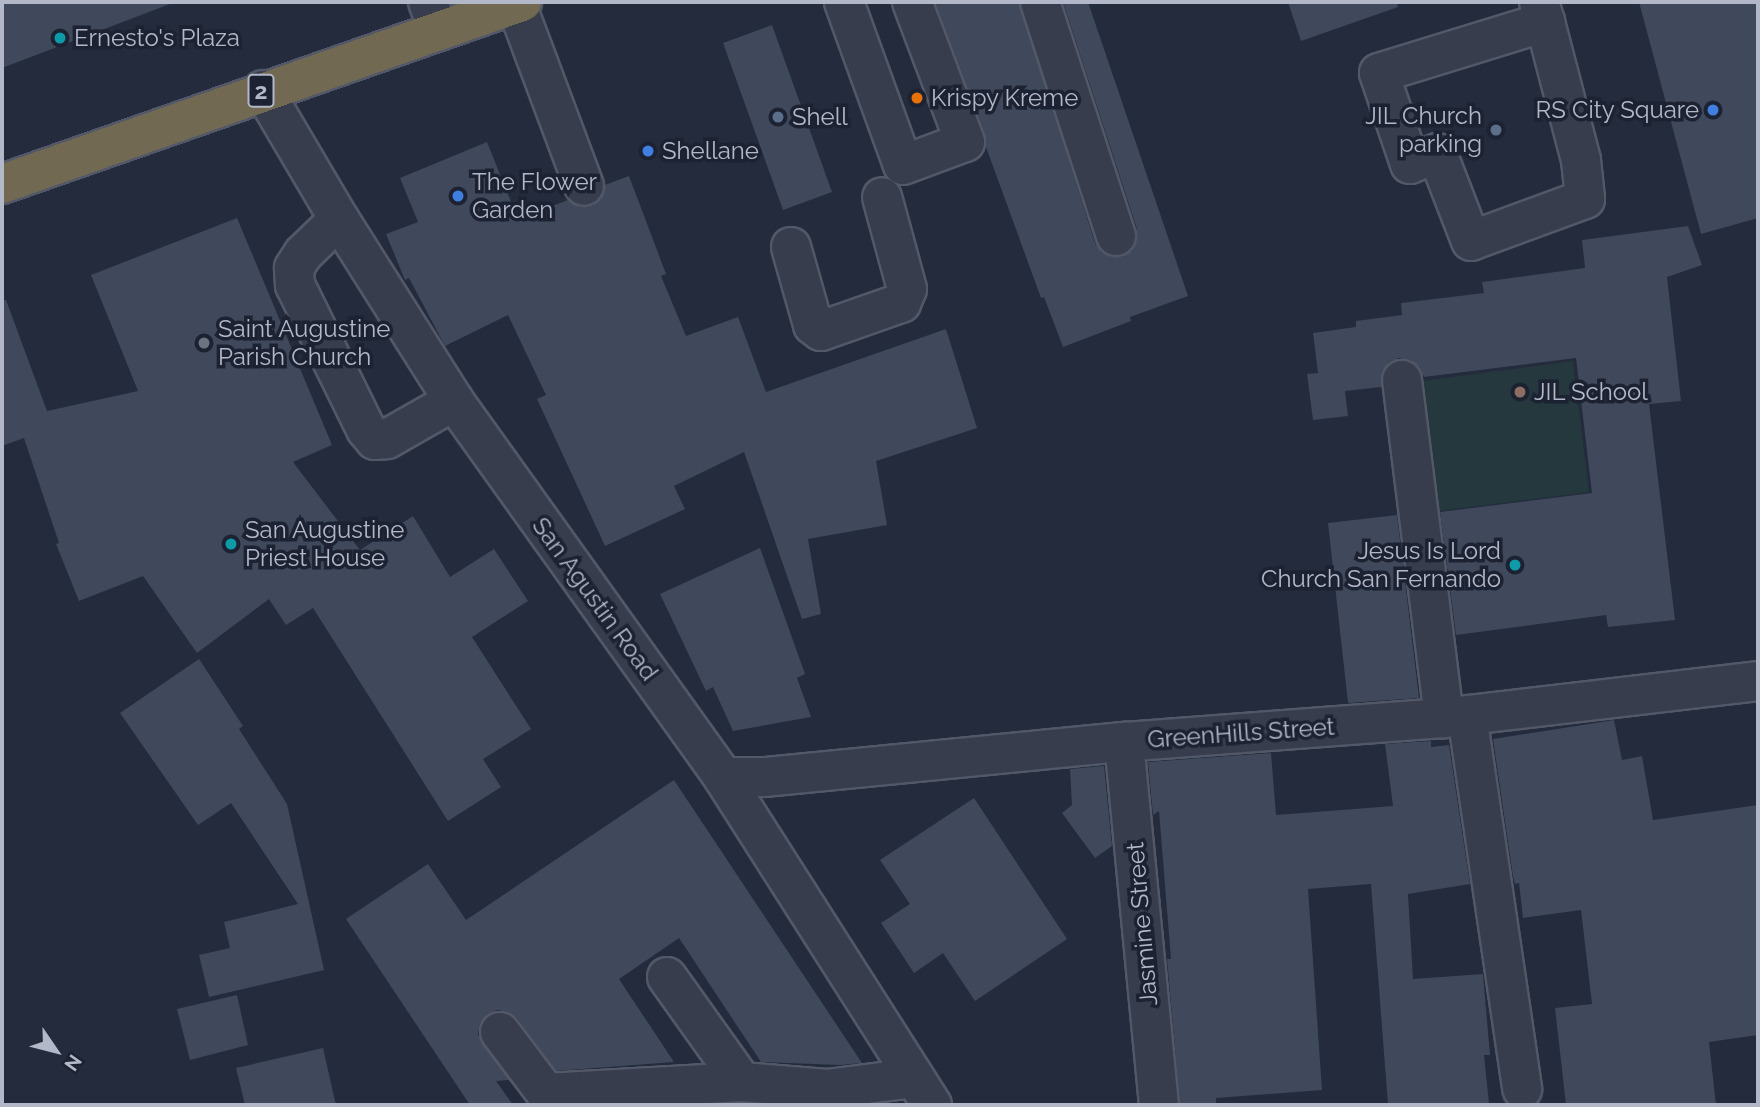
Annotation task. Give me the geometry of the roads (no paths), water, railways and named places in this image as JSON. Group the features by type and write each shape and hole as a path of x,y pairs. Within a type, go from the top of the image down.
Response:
{"highway":[{"name":"2","path":"2,184 263,90 433,16 519,3"}],"street":[{"path":"844,2 903,165 965,142 912,2"},
{"path":"1040,2 1116,236"},
{"path":"519,3 584,186"},
{"path":"1542,12 1581,160 1585,199 1471,241 1437,153 1410,164 1379,73 1542,12"},
{"name":"San Agustin Road","path":"263,90 339,219 454,401 723,777 923,1092"},
{"path":"791,247 813,325 821,331 901,303 907,289 882,197"},
{"path":"339,219 303,254 294,268 295,285 366,429 375,440 387,439 454,401"},
{"path":"1402,380 1456,717 1522,1089"},
{"name":"GreenHills Street","path":"723,777 765,776 1124,742 1456,717 1758,681"},
{"name":"Jasmine Street","path":"1124,742 1159,1105"},
{"path":"667,977 742,1082"},
{"path":"500,1032 545,1093 742,1082 827,1089 923,1092"}],"place":[{"name":"Ernesto's Plaza","path":"60,38"},
{"name":"Krispy Kreme","path":"917,98"},
{"name":"RS City Square","path":"1713,110"},
{"name":"Shell","path":"778,117"},
{"name":"JIL Church parking","path":"1496,130"},
{"name":"Shellane","path":"648,151"},
{"name":"The Flower Garden","path":"458,196"},
{"name":"Saint Augustine Parish Church","path":"204,343"},
{"name":"JIL School","path":"1520,392"},
{"name":"San Augustine Priest House","path":"231,544"},
{"name":"Jesus Is Lord Church San Fernando","path":"1515,565"}]}
